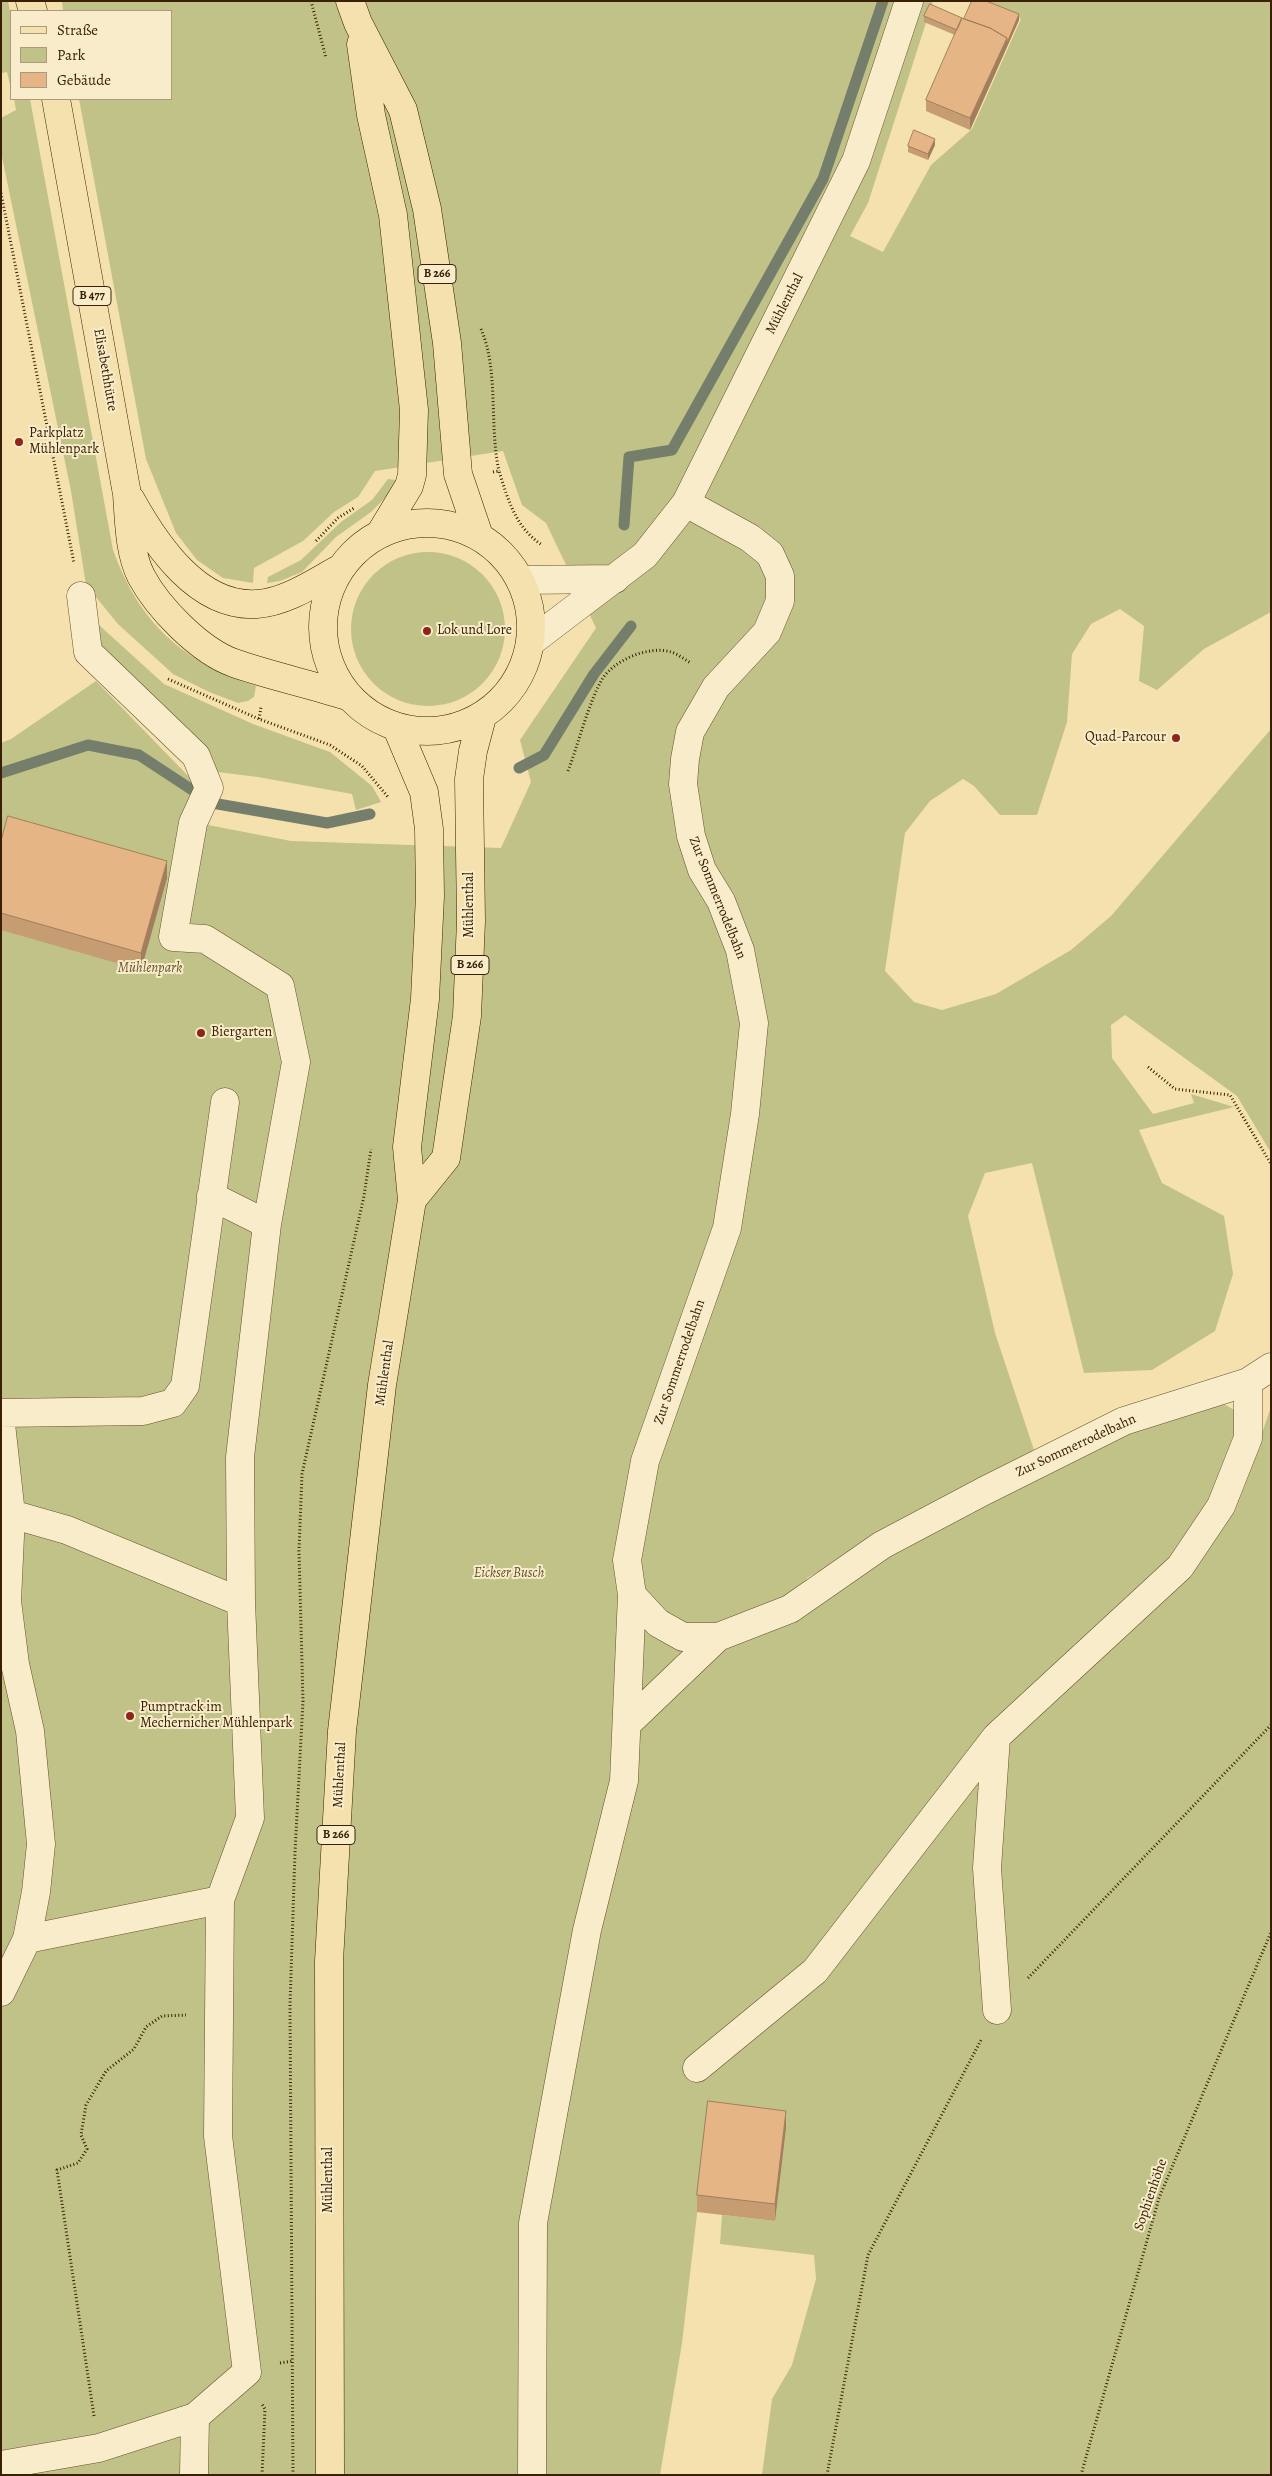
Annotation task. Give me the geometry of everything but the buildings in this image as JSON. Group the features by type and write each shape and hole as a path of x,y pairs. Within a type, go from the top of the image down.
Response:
{"main road":[{"name":"B 266","path":"354,12 403,110 428,210 447,343 458,474 479,536"},
{"name":"B 266","path":"354,12 371,115 393,215 414,410 412,475 404,495 380,534"},
{"name":"Elisabethhütte","path":"56,100 127,494"},
{"name":"B 477","path":"127,494 147,528 167,555 196,583 227,601 257,604 293,595 341,568"},
{"name":"B 477","path":"127,494 131,540 140,576 166,612 201,644 232,662 347,696"},
{"path":"429,522 455,526 479,536 504,555 522,580 531,610 532,641 523,671 506,697 482,717 455,729 426,732 397,728 370,715 347,696 332,672 324,646 323,619 328,592 341,568 358,549 380,534 404,525 429,522"},
{"name":"Mühlenthal","path":"412,1200 446,1158 467,1016 471,920 469,779 473,751 482,717"},
{"name":"Mühlenthal","path":"330,2475 329,1961 342,1731 382,1385 412,1200 407,1147 425,999 430,896 429,830 424,792 397,728"}],"lane":[{"name":"Mühlenthal","path":"532,641 645,555 686,503 856,161 909,1"},
{"name":"Zur Sommerrodelbahn","path":"686,503 750,538 770,554 780,576 780,602 767,632 712,695 690,732 685,758 683,784 691,836 702,870 720,901 740,950 754,1023 745,1114 727,1228 645,1461 627,1560 632,1595 658,1622 683,1636 718,1637 790,1609 882,1545 984,1490 1124,1421 1248,1382 1271,1367"},
{"path":"522,580 614,579"},
{"path":"1,2465 99,2448 195,2417 247,2372 218,2136 220,1900 250,1818 241,1602 240,1457 267,1224 296,1062 280,986 205,939 173,937 194,823 209,788 196,756 88,652 80,596"},
{"path":"1,1413 143,1411 173,1403 185,1386 226,1102"},
{"path":"211,1196 267,1224"},
{"path":"697,2068 815,1971 996,1737 1180,1567 1221,1506 1248,1438 1248,1382"},
{"path":"1,1424 11,1514 7,1602 15,1664 30,1731 41,1844 36,1892 27,1939 1,1992"},
{"path":"11,1514 67,1530 241,1602"},
{"path":"532,2475 532,2223 587,1930 624,1781 632,1595"},
{"path":"627,1724 718,1637"},
{"path":"996,1737 987,1868 997,2010"},
{"path":"27,1939 220,1900"},
{"path":"194,2475 195,2417"}],"path":[{"path":"1,194 80,596"},
{"path":"458,474 499,471 511,509 530,537 545,547"},
{"path":"568,772 601,681 612,667 631,656 646,652 670,652"},
{"path":"163,674 170,680 201,694 330,745 362,766 388,798 391,806"},
{"path":"1148,1066 1176,1089 1230,1095 1271,1164"},
{"path":"293,2475 290,2004 295,1852 303,1701 299,1551 302,1474 360,1214 372,1148"},
{"path":"827,2475 868,2255 997,2010 1271,1725"},
{"name":"Sophienhöhe","path":"1081,2475 1159,2198 1271,1932"},
{"path":"99,2448 57,2170 78,2163 87,2149 81,2135 86,2105 106,2071 134,2049 146,2027 162,2016 219,2015"},
{"path":"247,2372 265,2409 262,2475"}],"green space":[{"path":"1,1 8,1 10,12 10,85 7,72 1,73"},
{"name":"Eickser Busch","path":"62,1 933,1 868,203 850,236 883,252 931,165 972,129 1021,19 975,1 1271,1 1271,612 1204,649 1157,690 1139,681 1144,626 1120,609 1091,624 1072,654 1067,722 1037,815 1000,815 974,786 963,779 930,801 905,833 885,971 914,1002 942,1010 996,994 1071,950 1111,916 1271,729 1271,1153 1237,1096 1125,1015 1111,1025 1112,1058 1153,1114 1194,1103 1191,1094 1234,1107 1139,1130 1162,1183 1224,1216 1233,1274 1215,1331 1152,1370 1084,1373 1032,1163 985,1173 968,1216 995,1333 1034,1450 807,1578 798,1610 893,1552 1121,1430 1217,1400 1236,1411 1243,1424 1216,1500 1176,1559 975,1748 801,1993 981,1764 1186,1574 1255,1453 1271,1407 1271,2475 762,2475 772,2399 792,2365 816,2279 814,2255 720,2244 722,2215 775,2221 786,2128 708,2119 682,2343 660,2475 1,2475 1,743 11,739 96,681 195,783 182,820 291,841 501,848 531,782 520,740 596,628 546,523 522,505 503,451 375,471 358,497 334,512 303,541 254,568 253,583 223,578 197,560 176,533 146,459 79,100 172,100 172,10 63,10"},
{"path":"14,100 30,100 113,550 136,599 151,619 167,636 206,665 256,686 254,697 248,701 238,703 209,692 173,674 118,624 86,585 71,491 1,152 1,118 16,110"},
{"path":"388,479 396,480 386,497 371,512 336,537 302,572 280,581 267,583 268,577 301,560 341,522 372,500"},
{"path":"428,552 457,558 471,565 482,575 492,586 499,600 505,629 499,658 492,672 482,683 471,693 457,700 428,706 399,700 385,693 374,683 364,672 357,658 351,629 357,600 364,586 374,575 385,565 399,558"},
{"path":"89,616 164,684 253,724 330,752 372,786 381,802 356,810 352,794 258,777 217,772 203,745 93,647"}],"waterway":[{"path":"624,525 629,457 672,450 823,179 883,1"},
{"path":"519,768 544,755 594,674 631,626"},
{"path":"1,773 88,745 139,755 212,803 327,823 370,814"}],"place":[{"name":"Parkplatz Mühlenpark","path":"19,442"},
{"name":"Lok und Lore","path":"427,631"},
{"name":"Quad-Parcour","path":"1176,738"},
{"name":"Biergarten","path":"201,1033"},
{"name":"Pumptrack im Mechernicher Mühlenpark","path":"130,1716"}],"park label":[{"name":"Mühlenpark","path":"150,969"}]}
